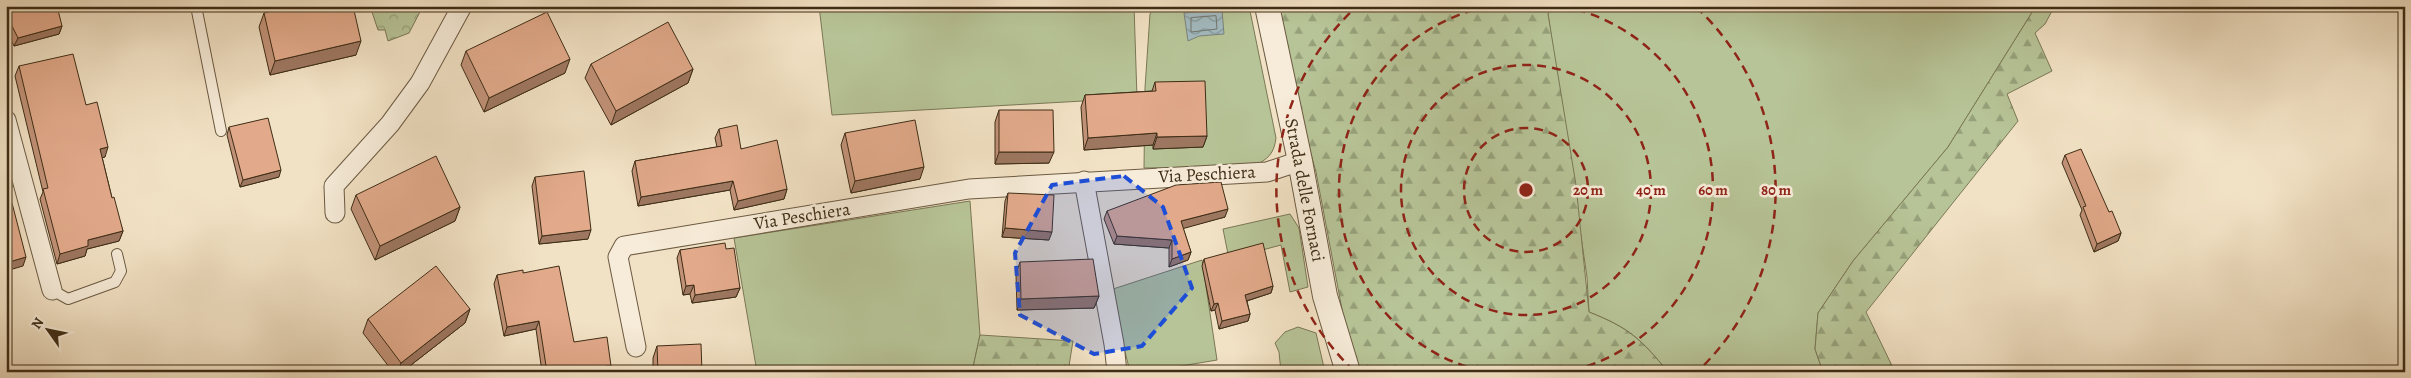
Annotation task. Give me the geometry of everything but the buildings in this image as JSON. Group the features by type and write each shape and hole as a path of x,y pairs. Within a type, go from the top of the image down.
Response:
{"street":[{"path":"335,213 334,186 390,124 420,83 462,6"},
{"name":"Strada delle Fornaci","path":"1267,6 1300,162 1325,296 1348,372"},
{"path":"6,120 52,290"},
{"name":"Via Peschiera","path":"636,347 618,257 624,246 970,188 1267,172 1300,162"},
{"path":"1084,181 1114,344 1117,372"}],"lane":[{"path":"196,6 221,131"},
{"path":"52,290 68,299 114,282 121,271 117,254"}],"highlighted area":[{"path":"1124,176 1163,207 1192,288 1142,346 1094,354 1020,315 1015,253 1052,185"}],"green space":[{"path":"370,6 423,6 409,33 388,41 385,30 378,30"},
{"path":"819,6 1134,6 1137,98 832,115"},
{"path":"1155,6 1249,6 1276,138 1272,152 1263,161 1254,166 1144,168 1145,88 1150,14"},
{"path":"1269,6 1551,6 1548,14 1576,185 1589,312 1624,329 1642,343 1668,372 1361,372 1348,341 1316,172"},
{"path":"1551,6 2036,6 1948,147 1853,261 1818,313 1815,349 1823,372 1668,372 1642,343 1625,329 1589,312 1587,277 1548,14"},
{"path":"2036,6 2063,6 2053,9 2045,24 2035,33 2052,71 2007,94 2018,121 1866,312 1895,372 1823,372 1815,349 1818,313 1853,261 1948,147"},
{"path":"6,155 15,186 6,189"},
{"path":"970,201 980,335 972,372 757,372 734,238"},
{"path":"1290,214 1299,228 1308,287 1290,292 1281,245 1229,259 1223,229"},
{"path":"1202,260 1217,360 1145,372 1130,372 1110,290"},
{"path":"1298,327 1316,333 1325,372 1281,372 1279,352 1275,343 1285,332"},
{"path":"980,335 1073,341 1068,372 972,372"}],"water":[{"path":"1222,10 1224,34 1199,36 1188,41 1184,13"}]}
